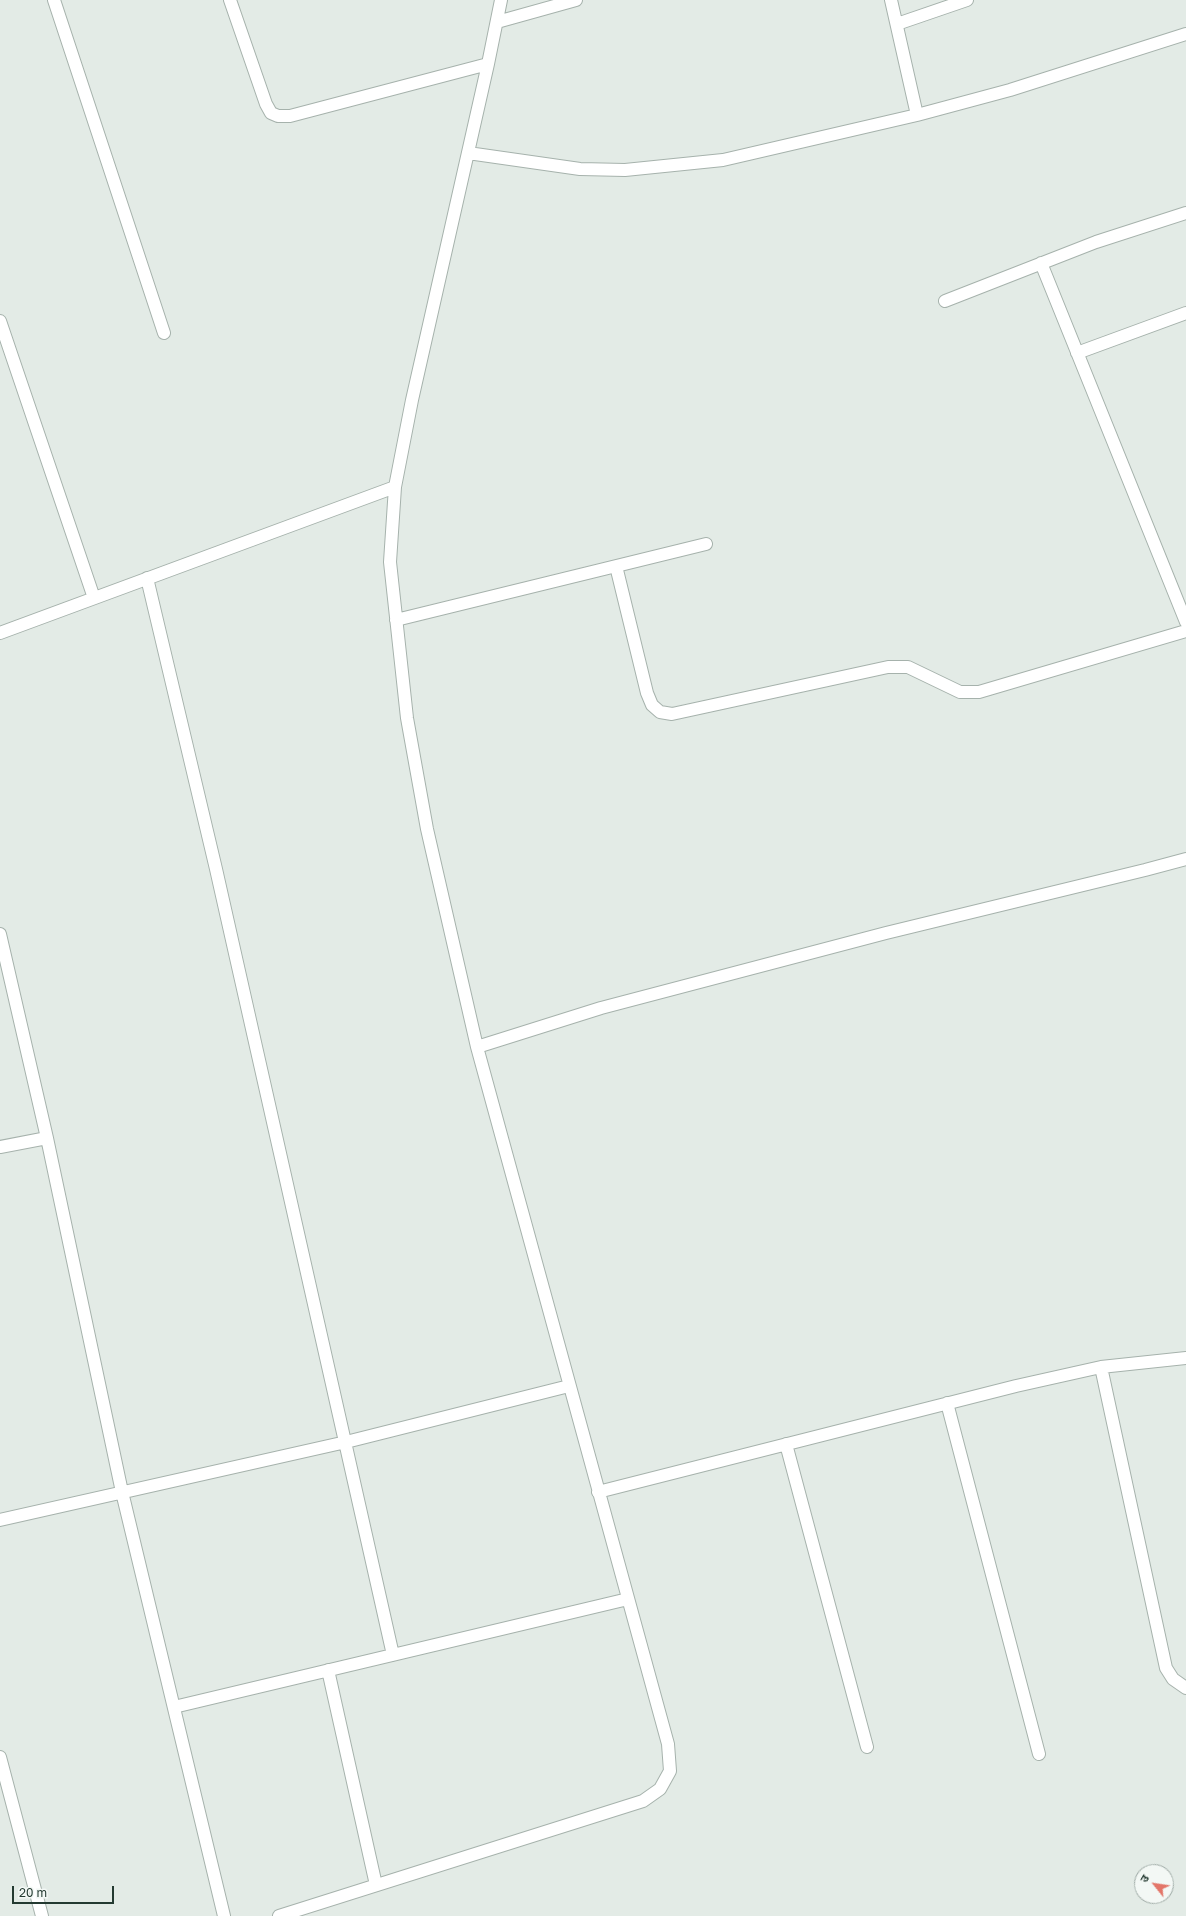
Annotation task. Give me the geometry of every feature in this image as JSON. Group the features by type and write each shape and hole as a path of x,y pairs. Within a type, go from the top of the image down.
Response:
{"street":[{"path":"54,0 164,333"},
{"path":"230,0 266,104 271,113 278,116 290,116 488,64"},
{"path":"279,1916 643,1801 660,1789 670,1771 668,1744 477,1047 426,822 406,718 390,562 394,487 501,0"},
{"path":"497,22 576,0"},
{"path":"892,0 917,115"},
{"path":"897,24 967,0"},
{"path":"468,153 580,169 625,170 723,160 917,115 1010,90 1186,34"},
{"path":"945,302 1096,242 1186,213"},
{"path":"1040,263 1186,622"},
{"path":"1077,353 1186,313"},
{"path":"0,321 94,598"},
{"path":"0,633 394,487"},
{"path":"396,620 706,544"},
{"path":"616,566 647,693 652,705 660,712 672,714 888,667 908,667 960,692 979,692 1186,630"},
{"path":"147,578 216,869 393,1655"},
{"path":"477,1047 602,1008 886,933 1186,859"},
{"path":"0,934 47,1138 122,1492 224,1916"},
{"path":"0,1147 47,1138"},
{"path":"598,1492 947,1403 1101,1368 1186,1358"},
{"path":"1101,1368 1166,1668 1173,1679 1186,1688"},
{"path":"0,1520 346,1442 569,1386"},
{"path":"947,1403 1039,1754"},
{"path":"786,1444 867,1747"},
{"path":"174,1707 628,1599"},
{"path":"328,1670 376,1885"},
{"path":"0,1757 42,1916"}]}
